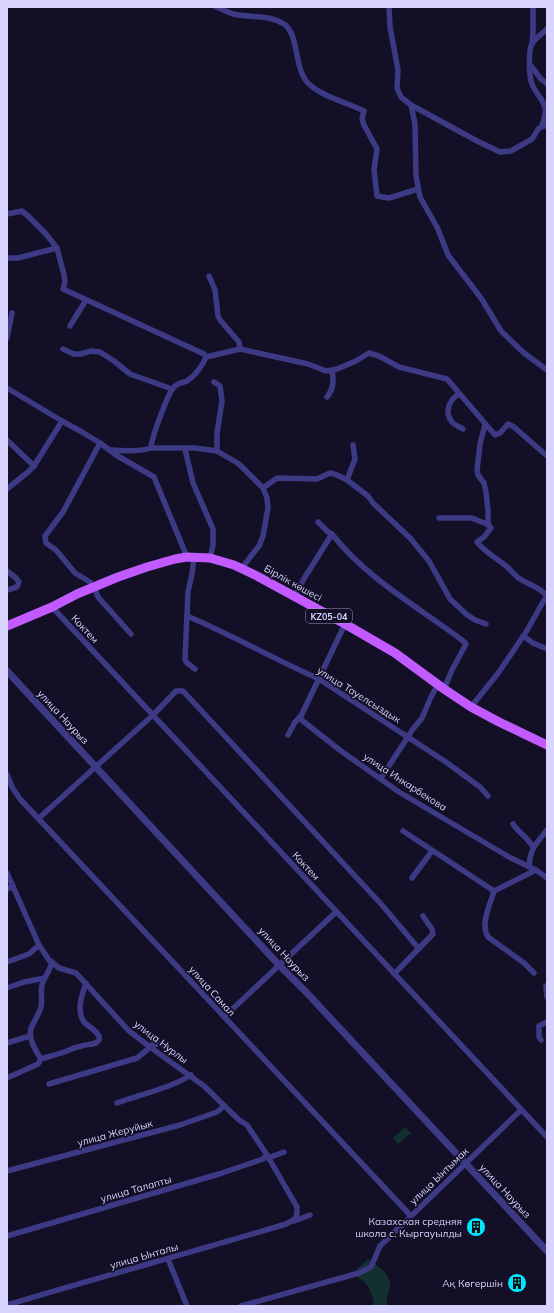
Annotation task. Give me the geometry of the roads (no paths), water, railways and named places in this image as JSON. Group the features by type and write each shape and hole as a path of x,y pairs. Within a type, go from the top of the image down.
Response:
{"main road":[{"name":"Бірлік көшесі","path":"7,626 94,587 147,567 176,559 191,557 210,558 226,562 257,576 345,624 395,653 471,707 547,745"}],"street":[{"path":"216,7 233,14 266,17 285,25 289,30 294,44 299,67 307,82 321,93 364,111 362,119 364,125 377,149 374,170 377,196 389,198 418,189"},
{"path":"389,7 390,27 398,70 397,88 401,97 411,105 500,152 511,151 532,139 545,125 545,108 541,98 532,85 530,49 534,32 533,7"},
{"path":"532,43 547,29"},
{"path":"530,64 536,74 547,84"},
{"path":"411,105 415,124 415,159 418,189 420,197 438,229 448,254 481,298 496,323 514,344 547,370"},
{"path":"7,214 22,211 57,248 64,275 65,282 63,289 204,354 206,357"},
{"path":"7,258 18,258 57,248"},
{"path":"209,276 215,290 220,320 239,342 240,349"},
{"path":"70,326 86,300"},
{"path":"7,338 12,313"},
{"path":"64,349 74,354 81,354 91,350 100,352 130,374 172,389"},
{"path":"151,448 157,426 172,389 180,382 188,380 199,368 206,357 240,349 308,364 326,371 332,371 356,361 369,353 379,356 399,367 447,379 495,435 500,433 508,424 514,427 547,456"},
{"path":"327,397 332,388 332,371"},
{"path":"214,382 220,386 222,401 217,433 217,451"},
{"path":"7,388 154,477 191,557 192,574 188,592 186,660 187,663 195,669"},
{"path":"459,394 455,396 448,406 447,411 452,422 463,429"},
{"path":"7,489 34,466 62,421"},
{"path":"471,707 499,672 547,596 545,592 538,587 520,579 506,566 492,557 477,542 491,528 488,525 488,510 484,483 478,475 477,470 480,444 485,425"},
{"path":"7,440 34,466"},
{"path":"100,443 63,512 45,536 45,539 46,543 56,550 75,573 90,582 98,597 131,634"},
{"path":"347,480 355,459 353,444"},
{"path":"111,450 132,451 151,448 195,448 217,451 239,464 263,488 267,498 268,508 263,536 259,546 241,569"},
{"path":"185,449 193,483 212,529 210,558"},
{"path":"263,488 277,478 317,479 330,474 337,475 347,480 368,496 372,503 410,538 429,561 450,599 466,614 475,620 486,624"},
{"path":"439,518 472,518 488,525"},
{"path":"318,522 375,576 466,644 441,687 431,697 422,718 408,736 381,778"},
{"path":"294,597 332,534"},
{"path":"7,572 19,582 17,587 7,590"},
{"name":"Коктем","path":"52,607 547,1137"},
{"name":"улица Тауелсыздык","path":"187,616 319,679 408,736 480,787 488,796"},
{"path":"288,734 299,718 345,624"},
{"path":"523,636 547,649"},
{"name":"улица Наурыз","path":"7,671 279,965 306,992 547,1251"},
{"path":"39,818 153,715 176,691 183,691 382,905 419,949"},
{"name":"улица Инкарбекова","path":"299,718 341,751 419,804 536,870 547,878"},
{"name":"улица Самал","path":"7,774 16,793 110,897 159,946 410,1216"},
{"path":"513,824 530,841 533,847"},
{"path":"529,867 529,855 533,847 547,830"},
{"path":"403,831 494,891"},
{"path":"412,878 432,851"},
{"path":"534,973 524,962 488,937 485,932 485,924 494,891 536,870"},
{"name":"улица Нурлы","path":"7,873 44,954 59,968 76,973 128,1030 191,1075 239,1120 247,1125 268,1156 297,1207 297,1217 289,1223"},
{"path":"7,889 13,886"},
{"path":"224,1017 336,912"},
{"path":"394,974 431,937 434,932 423,916"},
{"path":"7,962 29,954 39,945"},
{"path":"40,1058 34,1050 30,1036 31,1025 38,1017 42,1001 42,986 52,962"},
{"path":"7,988 24,982 45,978"},
{"path":"40,1058 97,1043 99,1041 99,1037 93,1029 84,1022 82,1014 80,1005 86,983"},
{"path":"546,986 547,997"},
{"path":"541,1040 539,1037 540,1026 547,1022"},
{"path":"49,1084 137,1058 152,1046 155,1040 151,1034"},
{"path":"7,1042 30,1036"},
{"path":"152,1046 161,1044 169,1049"},
{"path":"7,1078 38,1064 40,1058"},
{"path":"117,1102 165,1086 191,1075"},
{"name":"улица Жеруйык","path":"7,1170 180,1125 217,1112 224,1106"},
{"name":"улица Ынтымак","path":"241,1306 359,1273 371,1267 380,1246 521,1110"},
{"name":"улица Талапты","path":"7,1236 219,1174 268,1156 284,1152"},
{"name":"улица Ынталы","path":"7,1305 72,1285 168,1259 289,1223 310,1215"},
{"path":"168,1259 187,1306"}],"place":[{"name":"Казахская средняя школа с. Кыргауылды","path":"476,1227"},
{"name":"Ақ Көгершін","path":"517,1283"}]}
